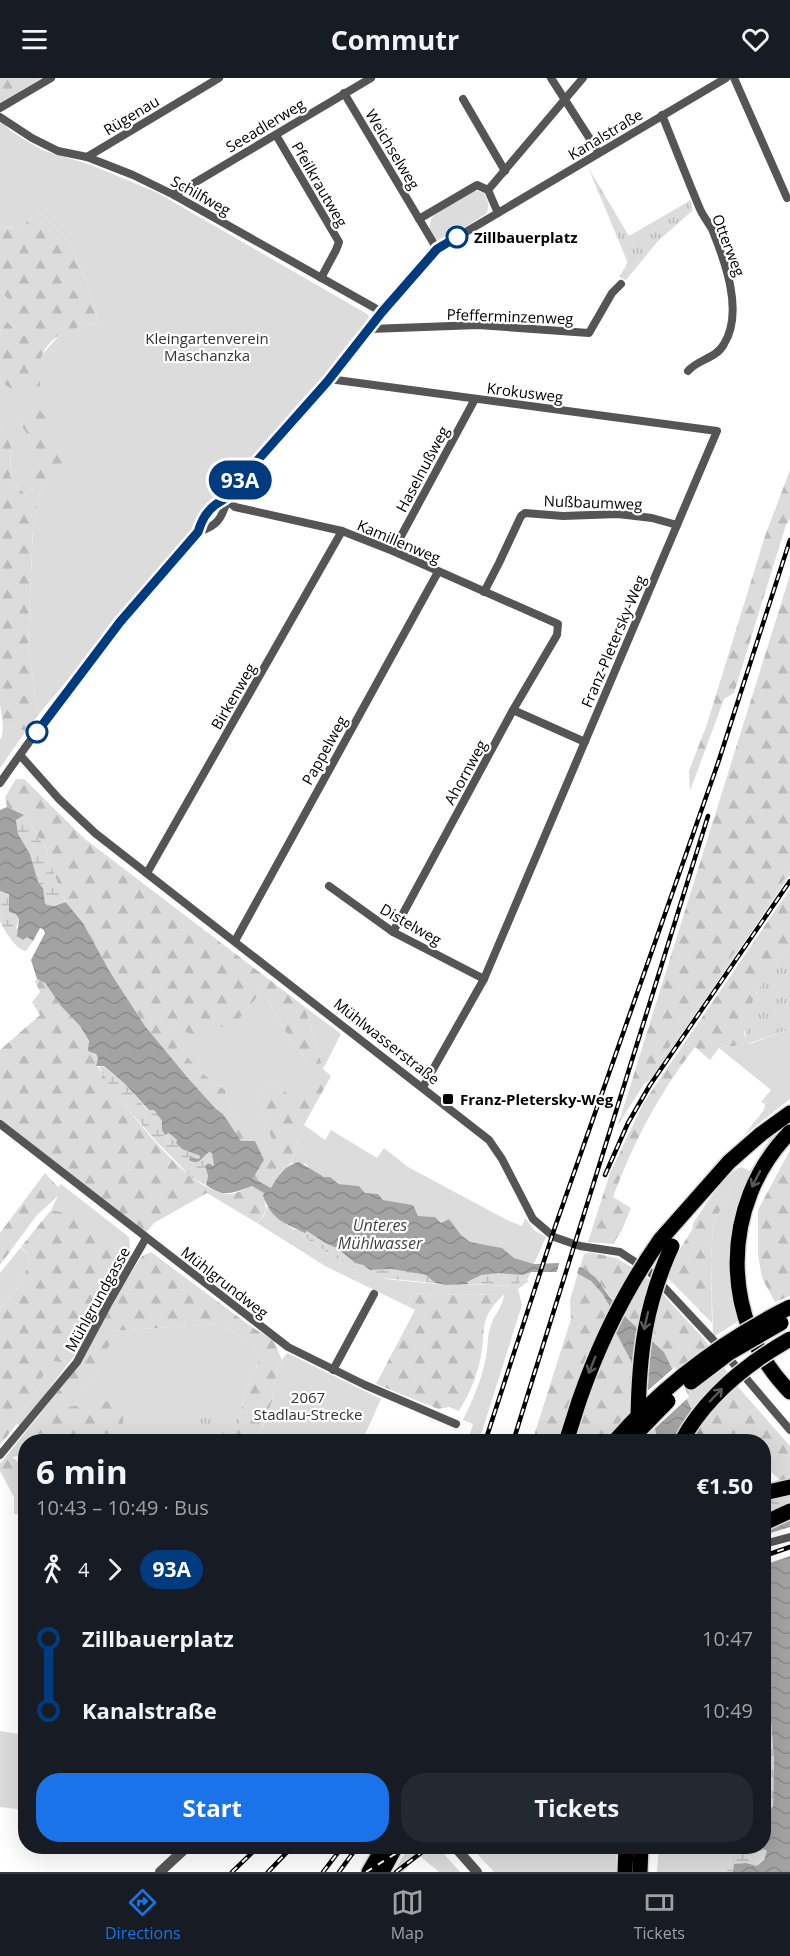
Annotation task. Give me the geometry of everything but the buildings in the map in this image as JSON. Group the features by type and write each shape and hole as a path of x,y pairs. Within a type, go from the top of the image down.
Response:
{"highway":[{"path":"569,1434 591,1366 633,1280 666,1243 696,1199 738,1153 790,1113"},
{"path":"790,1132 768,1158 751,1190 741,1220 736,1261 741,1304 750,1333 768,1365 790,1392"},
{"path":"637,1434 640,1355 666,1243"},
{"path":"622,1434 659,1395 694,1365 757,1324 790,1307"},
{"path":"636,1434 666,1402 700,1374 729,1353 790,1319"},
{"path":"686,1434 702,1409 727,1383 756,1360 790,1339"},
{"path":"771,1491 790,1486"},
{"path":"771,1520 790,1511"},
{"path":"369,1872 379,1854"},
{"path":"382,1872 392,1854"},
{"path":"625,1872 626,1854"},
{"path":"640,1872 641,1854"}],"street":[{"path":"0,108 51,78"},
{"name":"Rügenau","path":"87,157 219,78"},
{"name":"Seeadlerweg","path":"174,195 371,78"},
{"path":"551,78 599,153"},
{"path":"488,190 583,78"},
{"name":"Kanalstraße","path":"498,213 726,78"},
{"path":"734,78 787,198"},
{"name":"Weichselweg","path":"344,93 419,219"},
{"path":"464,99 505,171"},
{"name":"Otterweg","path":"662,115 701,212 711,228 727,271 733,300 731,328 723,346 714,356 694,365 688,371"},
{"name":"Schilfweg","path":"0,117 32,138 58,150 87,157 174,195 382,312"},
{"name":"Pfeilkrautweg","path":"276,135 339,242 321,278"},
{"path":"0,783 98,649 198,532 202,521 215,505 226,500 233,488 329,379 382,312 437,249 498,213 488,190 477,185 419,219 437,249"},
{"name":"Pfefferminzenweg","path":"370,329 478,326 589,333 612,293 621,284"},
{"name":"Krokusweg","path":"329,379 717,431"},
{"name":"Haselnußweg","path":"393,551 475,399"},
{"name":"Franz-Pletersky-Weg","path":"423,1087 484,979 717,431"},
{"name":"Kamillenweg","path":"226,500 236,507 342,531 558,624"},
{"name":"Nußbaumweg","path":"484,592 521,516 525,513 564,516 618,514 652,518 677,525"},
{"name":"Birkenweg","path":"147,873 342,531"},
{"name":"Pappelweg","path":"235,940 438,572"},
{"name":"Ahornweg","path":"393,932 513,710 557,635 558,624"},
{"path":"513,710 585,742"},
{"name":"Mühlwasserstraße","path":"20,754 71,811 95,833 489,1140 502,1159 533,1219 540,1226 554,1237 573,1244 620,1252 649,1271 716,1343 790,1430"},
{"name":"Distelweg","path":"329,886 393,932 484,979"},
{"name":"Mühlgrundweg","path":"0,1124 288,1347 333,1370 456,1424"},
{"name":"Mühlgrundgasse","path":"0,1455 77,1362 146,1238"},
{"path":"333,1370 374,1294"},
{"path":"771,1542 790,1537"},
{"path":"160,1872 179,1854"},
{"path":"461,1854 477,1872"}],"green space":[{"path":"0,78 42,78 0,103"},
{"name":"Kleingartenverein Maschanzka","path":"0,120 12,132 42,150 91,165 156,192 367,314 371,320 38,715 28,646 33,527 41,487 67,467 14,414 34,445 34,487 26,496 10,476 11,447 3,428 0,430 0,382 12,389 63,331 98,322 93,301 70,242 39,211 20,228 0,227"},
{"path":"588,167 629,236 691,200 692,211 658,241 626,280 619,277 627,261"},
{"path":"475,190 484,193 488,206 486,214 443,241 434,239 430,226 435,214"},
{"path":"39,211 70,242 93,301 98,322 65,332 51,342 40,361 40,386 12,389 0,382 0,332 7,322 13,326 17,325 17,309 0,290 0,227 20,228"},
{"path":"0,290 17,308 17,325 13,326 7,322 0,332"},
{"path":"35,405 44,415 68,467 41,487 33,527 28,646 38,715 26,731 3,725 0,704 0,430 4,428 11,447 10,476 26,496 34,487 34,445 14,414"},
{"path":"790,470 790,519 786,525 734,693 724,699 690,791 689,771 707,724 765,536"},
{"path":"790,575 790,871 618,1125"},
{"path":"3,725 26,731 0,768 0,740"},
{"path":"16,779 24,779 85,839 305,1007 323,1069 331,1076 304,1125 291,1163 280,1173 271,1188 253,1178 241,1142 223,1114 188,1078 145,1026 110,972 83,923 62,896 45,847 24,815 7,807 5,797","holes":["262,991 293,1044 304,1056 311,1085 302,1103 271,1083 257,1095 272,1140 255,1140 231,1111 225,1090 199,1071 166,1031 176,1023 195,1039 239,1019"]},
{"path":"24,815 45,847 66,902 54,906 45,903 43,888 38,882 30,854 18,834 16,819"},
{"path":"790,871 790,875 651,1079 644,1084"},
{"path":"790,889 790,945 756,993 744,1033 747,1044 719,1048 710,1060 695,1047 670,1082 638,1138 613,1197 631,1208 622,1230 613,1244 588,1242 610,1173 644,1102"},
{"path":"0,891 9,894 19,919 16,928 33,941 26,951 14,943 0,921"},
{"path":"790,945 790,1029 747,1044 745,1030 751,1004 765,979"},
{"path":"37,979 45,983 61,1006 80,1026 98,1058 96,1065 111,1084 116,1096 183,1170 214,1190 233,1194 252,1186 265,1193 263,1196 265,1211 257,1223 207,1193 154,1223 146,1233 0,1119 0,1050 40,1015 32,1002 40,992 35,981"},
{"path":"262,991 293,1044 304,1056 312,1085 302,1104 271,1083 257,1095 272,1140 255,1141 231,1111 225,1090 199,1071 165,1031 176,1023 239,1019"},
{"path":"305,1007 341,1034 323,1069"},
{"path":"790,1029 790,1099 743,1136 764,1110 765,1104 761,1102 771,1090 719,1048 752,1043"},
{"path":"103,1066 125,1084 148,1110 154,1110 162,1121 162,1130 165,1134 169,1133 177,1140 176,1143 182,1149 200,1156 199,1159 190,1157 189,1160 198,1162 209,1152 212,1153 214,1166 208,1163 205,1166 208,1176 206,1185 191,1177 116,1096 99,1067"},
{"path":"790,1119 790,1126 746,1188 742,1319 713,1337 711,1259 713,1225 741,1167 750,1171 770,1138"},
{"path":"304,1125 325,1140 331,1130 377,1158 384,1148 408,1167 507,1220 522,1226 525,1218 535,1231 546,1237 534,1264 513,1258 501,1248 470,1242 461,1236 449,1219 441,1223 435,1217 417,1216 413,1205 383,1200 378,1194 365,1193 359,1186 339,1184 330,1177 324,1177 306,1164 291,1163"},
{"path":"790,1150 790,1296 775,1302 762,1278 758,1255 758,1210"},
{"path":"741,1167 713,1225 712,1323 668,1278 678,1252 702,1210 728,1176"},
{"path":"45,1173 58,1187 58,1196 37,1215 0,1265 0,1233"},
{"path":"61,1184 129,1237 131,1257 119,1268 114,1242 61,1212 51,1210"},
{"path":"267,1206 278,1219 331,1255 385,1279 446,1285 517,1286 523,1278 529,1281 518,1289 522,1305 481,1434 470,1434 473,1424 463,1420 480,1381 488,1335 504,1294 412,1293 407,1306 325,1266 257,1223 264,1216"},
{"path":"51,1210 61,1212 74,1210 114,1242 119,1268 108,1294 86,1317 76,1347 64,1363 50,1360 31,1402 18,1414 17,1424 0,1445 0,1309 15,1291 26,1271 30,1256 21,1247"},
{"path":"294,1230 307,1231 337,1248 355,1263 370,1270 392,1269 426,1275 435,1283 371,1277 331,1255"},
{"path":"21,1247 30,1256 26,1271 15,1291 0,1309 0,1273"},
{"path":"151,1252 274,1341 282,1360 271,1390 274,1396 260,1434 236,1434 246,1393 259,1362 258,1356 241,1337 218,1324 112,1331 113,1336 97,1373 68,1407 117,1400 123,1409 123,1434 24,1434 80,1364 118,1293 142,1256"},
{"path":"589,1252 616,1258 645,1275 704,1339 738,1387 790,1446 790,1495 771,1472 771,1434 704,1434 664,1352 622,1314 605,1289 583,1268 580,1268 584,1254"},
{"path":"531,1272 527,1280 523,1278 517,1286 469,1284 467,1282 489,1273"},
{"path":"578,1273 600,1289 609,1305 614,1329 631,1361 657,1434 535,1434 571,1319 570,1300"},
{"path":"412,1293 504,1294 485,1321 481,1358 470,1390 459,1411 449,1407 438,1409 376,1384 415,1310 407,1306"},
{"path":"108,1294 80,1348 21,1426 17,1424 18,1414 31,1402 50,1359 76,1347 86,1317"},
{"path":"218,1324 246,1341 259,1359 246,1393 236,1434 122,1434 123,1409 67,1407 97,1373 111,1331"},
{"name":"2067 Stadlau-Strecke","path":"287,1353 381,1399 365,1434 260,1434 274,1396 271,1390 282,1360"},
{"path":"202,1410 240,1420 236,1434 194,1434"},
{"path":"18,1442 18,1456 12,1457 18,1462 18,1514 14,1514 14,1497 0,1471 0,1464"},
{"path":"780,1479 790,1495 790,1520 779,1524 771,1523 771,1483"},
{"path":"771,1722 774,1758 773,1806 771,1809"},
{"path":"0,1731 18,1734 18,1809 0,1807"},
{"path":"404,1854 444,1854 460,1872 439,1872 419,1855 403,1872 394,1872"},
{"path":"477,1854 617,1854 616,1872 494,1872"},
{"path":"658,1854 731,1854 730,1866 726,1872 657,1872"},
{"path":"731,1854 766,1854 764,1860 757,1866 746,1863 735,1864 733,1872 726,1872 730,1866"}],"water":[{"name":"Unteres Mühlwasser","path":"7,807 24,815 16,820 18,834 30,854 38,882 43,888 45,903 54,906 66,902 83,923 110,972 145,1026 188,1078 223,1114 241,1141 255,1141 264,1160 253,1178 271,1188 285,1168 299,1162 339,1184 359,1186 365,1193 378,1194 383,1200 413,1205 418,1216 435,1217 441,1223 449,1219 461,1235 470,1242 502,1248 514,1258 534,1264 559,1263 583,1268 596,1278 622,1314 664,1352 704,1434 657,1434 631,1361 614,1329 609,1305 591,1281 575,1272 531,1272 522,1275 499,1273 481,1275 467,1282 469,1284 446,1285 435,1283 426,1275 392,1269 370,1270 355,1263 337,1248 307,1231 305,1233 280,1220 271,1211 263,1196 264,1193 252,1186 239,1191 223,1193 206,1185 208,1176 205,1166 208,1163 214,1166 212,1153 209,1152 198,1162 189,1160 190,1157 199,1159 200,1156 182,1149 169,1133 165,1135 162,1130 162,1121 154,1110 149,1110 125,1084 104,1066 96,1066 98,1058 96,1054 88,1051 89,1041 80,1026 61,1006 45,983 37,979 31,960 45,933 40,928 33,941 27,937 23,940 17,936 19,919 16,914 9,912 9,894 0,891 0,810"},
{"path":"790,1520 790,1872 733,1872 734,1864 746,1863 757,1866 764,1860 766,1854 771,1854 774,1758 771,1722 771,1523 779,1524"}],"pier":[{"path":"560,1260 580,1265 576,1276 556,1275"},
{"path":"650,1344 646,1392 675,1367 689,1397 652,1431 633,1376"},
{"path":"790,1527 790,1556 771,1563 771,1533"}],"railway":[{"path":"488,1434 555,1227 718,763 790,540"},
{"path":"515,1434 708,816"},
{"path":"605,1175 628,1123 650,1085 790,881"},
{"path":"771,1554 790,1547"},
{"path":"232,1872 251,1854"},
{"path":"268,1872 285,1854"},
{"path":"323,1872 337,1854"},
{"path":"339,1872 352,1854"},
{"path":"366,1872 395,1854"},
{"path":"396,1872 420,1854"}],"bus line":[{"name":"93A","path":"37,732 132,607 198,532 202,521 215,505 226,500 233,488 327,382 382,312 437,249 457,237"}],"place":[{"name":"Zillbauerplatz","path":"457,237"},
{"name":"Franz-Pletersky-Weg","path":"448,1099"}]}
